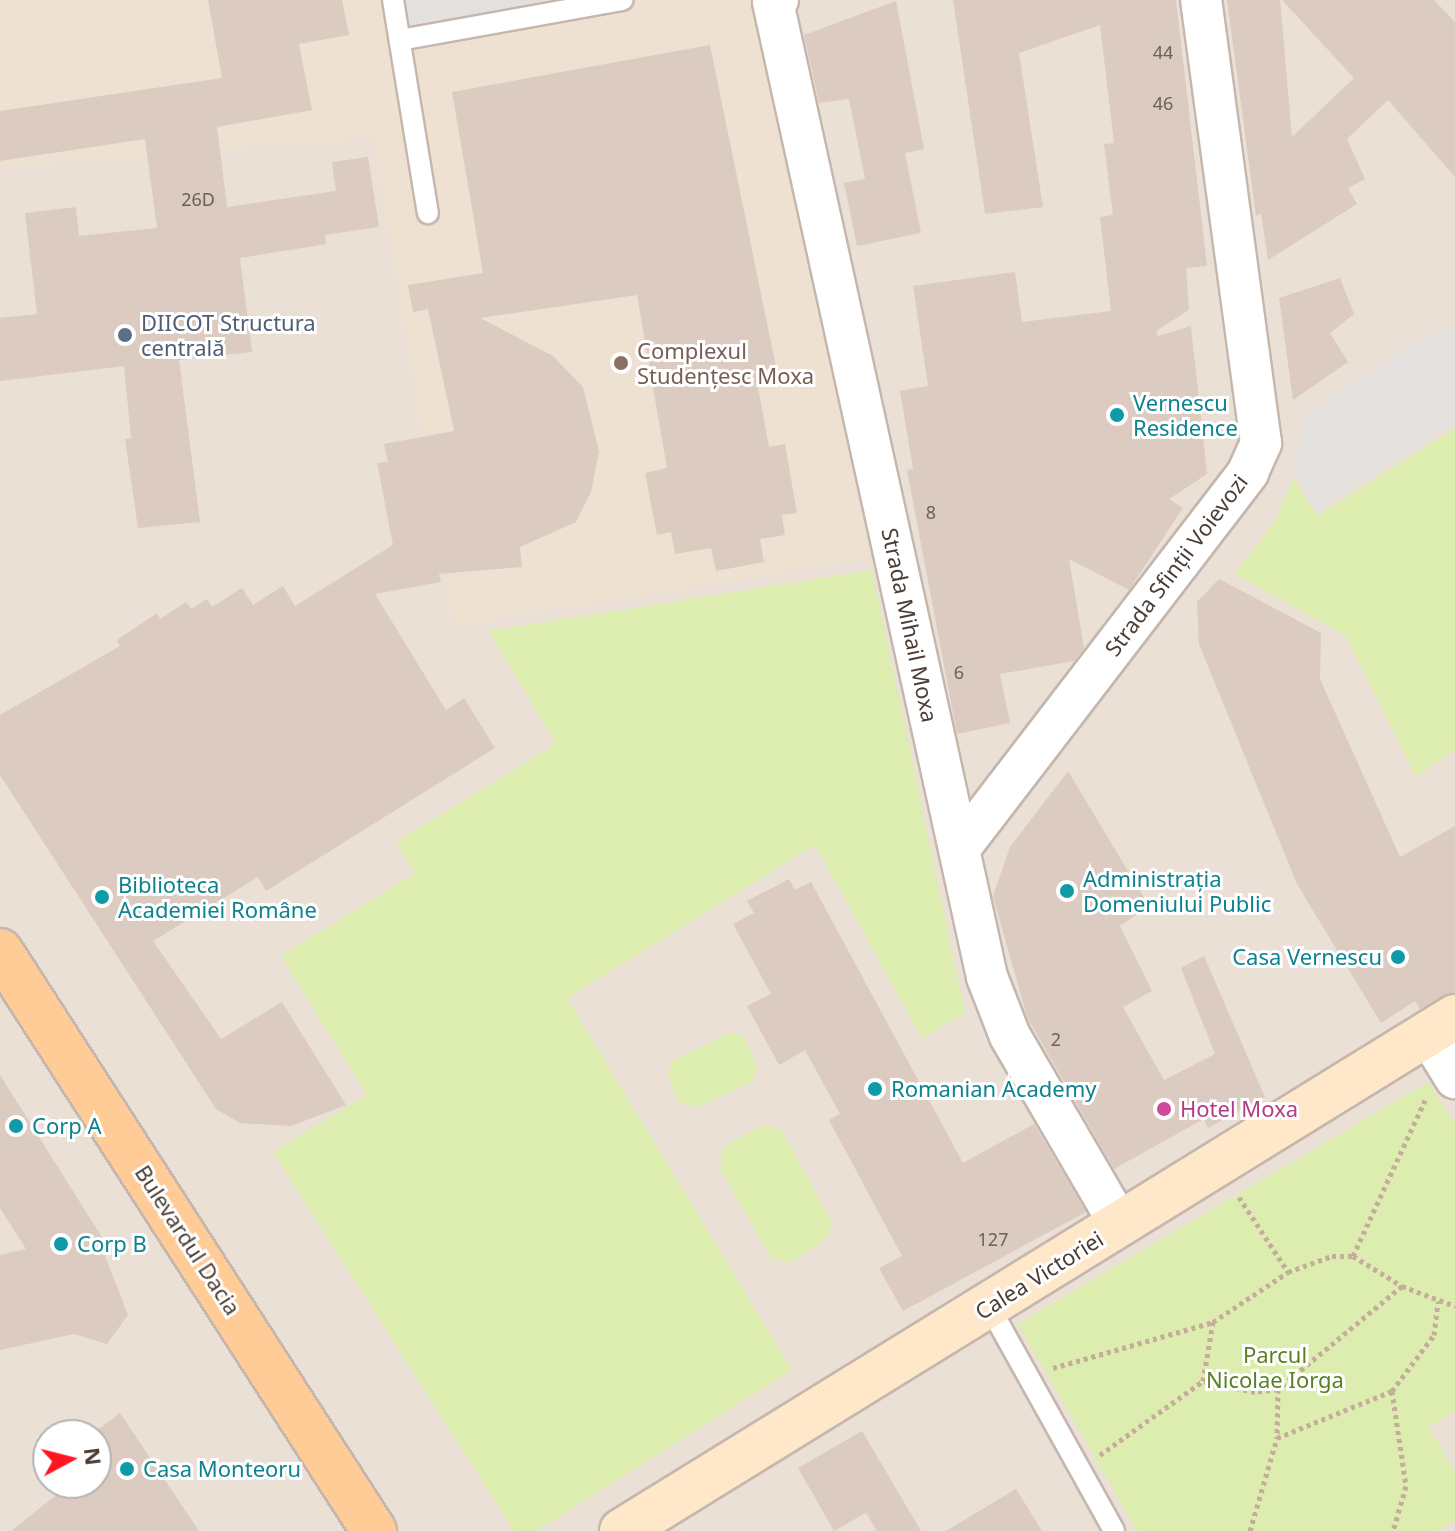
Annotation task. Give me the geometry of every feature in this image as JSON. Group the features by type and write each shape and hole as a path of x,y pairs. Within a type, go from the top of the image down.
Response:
{"main road":[{"name":"Bulevardul Dacia","path":"0,951 374,1531"},
{"name":"Calea Victoriei","path":"622,1531 1442,1026"}],"street":[{"name":"Strada Sfinții Voievozi","path":"960,848 1248,472 1261,443 1201,0"},
{"name":"Strada Mihail Moxa","path":"772,1 996,1008 1120,1225"},
{"path":"1442,1026 1453,1075"}],"lane":[{"path":"393,0 428,213"},
{"path":"400,40 622,0"},
{"path":"989,1306 1114,1531"}],"path":[{"path":"1353,1256 1432,1084 1453,1075"},
{"path":"1239,1196 1288,1272"},
{"path":"1045,1371 1213,1322 1288,1272 1332,1256 1353,1256 1402,1286 1455,1306"},
{"path":"1203,1381 1255,1392 1278,1389 1402,1286"},
{"path":"1277,1438 1392,1391 1434,1335 1438,1301"},
{"path":"1095,1458 1203,1381 1213,1322"},
{"path":"1250,1531 1277,1438 1278,1389"},
{"path":"1392,1391 1406,1486 1393,1531"}],"shaded area":[{"path":"0,0 1455,0 1455,1531 0,1531"},
{"name":"Complexul Studențesc Moxa","path":"0,0 762,0 870,558 454,626 373,137 0,168"},
{"path":"393,0 622,0 400,40"},
{"path":"1446,325 1455,338 1455,422 1316,511 1294,470 1303,415"}],"green space":[{"path":"1455,428 1455,749 1416,777 1345,635 1234,574 1275,521 1294,478 1317,516"},
{"path":"872,570 965,1013 922,1038 815,845 567,998 792,1370 536,1531 514,1531 273,1152 367,1095 281,956 415,873 396,842 556,744 489,631"},
{"path":"729,1033 744,1036 758,1066 752,1082 694,1108 680,1103 668,1076 672,1061"},
{"name":"Parcul Nicolae Iorga","path":"1428,1082 1455,1124 1455,1411 1429,1427 1455,1472 1455,1521 1437,1531 1137,1531 1018,1324"},
{"path":"761,1125 781,1129 833,1224 824,1241 792,1262 772,1259 720,1169 723,1148"}],"building":[{"path":"208,0 342,0 349,35 299,44 312,110 217,127 227,207 336,191 332,162 368,157 379,227 325,235 326,244 240,258 252,352 179,360 200,522 138,528 125,439 131,438 124,366 0,381 0,318 37,314 25,213 76,207 79,236 157,228 145,139 0,161 0,111 222,78"},
{"path":"953,0 1176,0 1207,266 1186,268 1189,310 1156,331 1158,336 1191,326 1207,474 1169,499 1183,508 1129,590 1069,559 1084,648 1074,661 1000,674 1010,723 957,734 907,470 913,469 900,391 928,386 913,286 1015,272 1022,322 1111,311 1100,217 1113,215 1104,144 1114,143 1100,25 1019,53 1043,207 985,214"},
{"path":"1227,0 1280,0 1292,137 1354,78 1282,0 1434,0 1455,22 1455,177 1388,100 1347,139 1365,179 1348,188 1357,204 1268,260 1261,213 1256,216"},
{"path":"896,1 924,149 905,153 921,233 857,246 844,183 865,179 849,99 819,103 804,35"},
{"path":"710,45 776,367 755,371 769,447 785,444 797,513 782,515 785,535 760,539 764,562 716,571 711,548 675,554 671,532 657,535 645,473 667,468 637,295 480,318 553,356 583,387 599,452 591,492 576,522 520,547 522,567 439,574 441,582 375,594 446,710 464,698 495,748 266,891 258,877 153,941 221,1039 282,1002 346,1105 291,1126 240,1123 216,1109 0,775 0,715 120,646 117,640 157,613 160,619 186,602 191,609 207,599 212,607 242,588 253,605 283,586 295,606 393,545 377,463 388,462 384,444 454,431 428,309 413,312 408,285 483,273 452,92"},
{"path":"1340,278 1354,314 1330,333 1348,362 1293,400 1279,298"},
{"path":"1219,579 1321,633 1320,679 1400,857 1455,826 1455,992 1420,1009 1415,1001 1381,1023 1297,884 1199,644 1197,602"},
{"path":"1068,771 1149,906 1120,926 1152,991 1123,1007 1164,1080 1215,1054 1181,968 1204,956 1265,1097 1208,1128 1204,1119 1114,1169 1027,1017 993,896 1010,847"},
{"name":"Romanian Academy","path":"789,879 795,890 811,882 963,1163 1034,1124 1086,1212 903,1311 879,1268 902,1256 829,1120 840,1114 805,1050 779,1065 747,1006 771,994 733,924 754,913 747,901"},
{"path":"0,1075 105,1242 100,1243 128,1315 107,1344 74,1334 0,1350 0,1255 26,1249 0,1208"},
{"name":"Casa Monteoru","path":"120,1413 199,1531 11,1531 51,1499 112,1499 112,1419"},
{"path":"862,1431 921,1531 877,1531 866,1513 834,1531 798,1468"},
{"path":"1016,1489 1042,1531 946,1531"}],"place":[{"name":"DIICOT Structura centrală","path":"125,335"},
{"name":"Complexul Studențesc Moxa","path":"621,363"},
{"name":"Vernescu Residence","path":"1117,415"},
{"name":"Administrația Domeniului Public","path":"1067,891"},
{"name":"Biblioteca Academiei Române","path":"102,897"},
{"name":"Casa Vernescu","path":"1398,957"},
{"name":"Romanian Academy","path":"875,1089"},
{"name":"Hotel Moxa","path":"1164,1109"},
{"name":"Corp A","path":"16,1126"},
{"name":"Corp B","path":"61,1244"},
{"name":"Casa Monteoru","path":"127,1469"}]}
